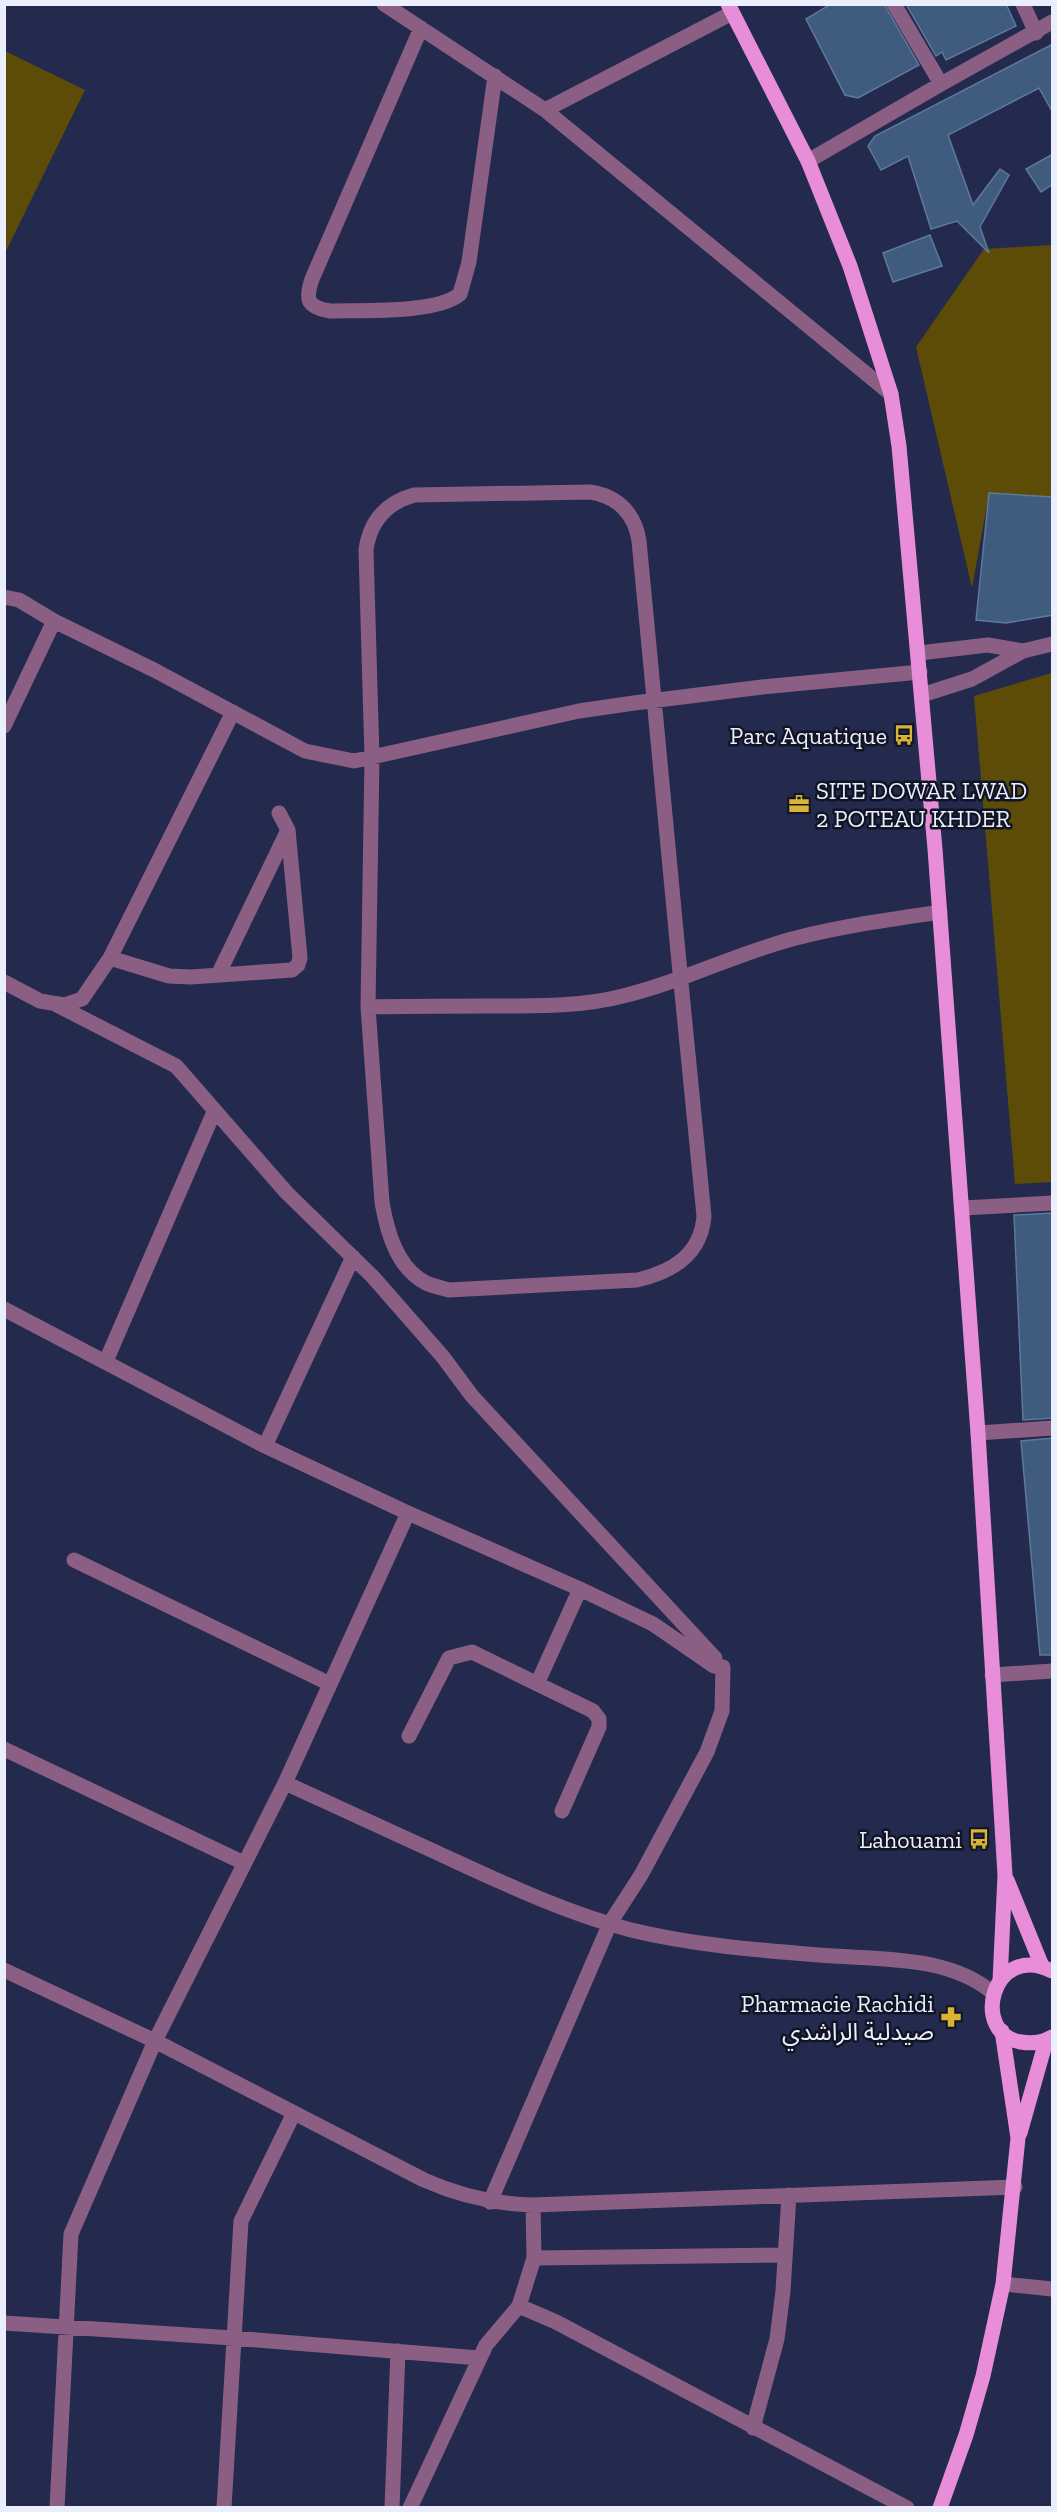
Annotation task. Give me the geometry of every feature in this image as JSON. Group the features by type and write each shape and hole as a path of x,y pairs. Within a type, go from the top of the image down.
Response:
{"main road":[{"path":"730,8 808,161 850,266 891,394 899,446 919,653 963,1208 1005,1875 996,1987 992,2008 1002,2031 1018,2138 1015,2187 1003,2284 983,2376 966,2435 940,2508"},
{"path":"1005,1875 1047,1969"},
{"path":"996,1987 1007,1972 1020,1966 1047,1969"},
{"path":"1002,2031 1016,2041 1033,2044 1049,2039"},
{"path":"1018,2138 1049,2039"}],"street":[{"path":"384,4 545,110 891,394"},
{"path":"894,4 941,84"},
{"path":"1023,4 1036,33"},
{"path":"545,110 730,8"},
{"path":"808,161 1053,22"},
{"path":"421,28 312,279 308,293 309,299 317,309 330,311 421,308 447,303 460,294 469,262 495,76"},
{"path":"590,492 601,494 620,504 634,520 639,541 653,700 704,1216 703,1232 697,1244 676,1265 637,1280 449,1290 426,1283 407,1268 386,1225 382,1202 368,1006 372,758 366,550 368,537 380,514 402,499 414,495 590,492"},
{"path":"4,597 19,600 54,621 156,671 305,751 354,761 579,711 762,687 920,672"},
{"path":"4,726 12,699 54,621"},
{"path":"922,695 972,679 1023,651 1053,644"},
{"path":"919,653 971,646 1006,647 1023,651"},
{"path":"4,982 40,1001 64,1005 82,999 110,958 233,712"},
{"path":"110,958 169,976 292,970 298,965 300,958 288,830 279,813"},
{"path":"218,975 288,830"},
{"path":"368,1006 520,1006 577,1003 623,996 680,979 732,958 795,938 860,924 940,912"},
{"path":"53,1003 176,1066 286,1192 352,1257 431,1344 472,1396 723,1667 722,1711 707,1752 651,1857 610,1923 490,2202"},
{"path":"106,1361 214,1112"},
{"path":"963,1208 1053,1203"},
{"path":"265,1446 352,1257"},
{"path":"4,1309 265,1446 653,1624 714,1666 723,1667"},
{"path":"978,1433 1053,1428"},
{"path":"57,2508 70,2234 154,2041 285,1784 408,1513"},
{"path":"74,1560 330,1684"},
{"path":"537,1684 580,1589"},
{"path":"409,1736 449,1658 461,1653 472,1652 593,1711 599,1719 599,1727 562,1811"},
{"path":"992,1675 1053,1671"},
{"path":"4,1749 244,1863"},
{"path":"285,1784 484,1874 575,1912 610,1923 696,1943 878,1958 922,1964 966,1975 996,1987"},
{"path":"4,1970 154,2041 424,2180 467,2197 490,2202 533,2205 1015,2187"},
{"path":"224,2508 241,2221 294,2113"},
{"path":"753,2428 777,2339 789,2195"},
{"path":"410,2508 486,2345 519,2306 534,2258 533,2205"},
{"path":"534,2258 785,2255"},
{"path":"1003,2284 1053,2289"},
{"path":"519,2306 556,2322 907,2508"},
{"path":"4,2323 233,2338 479,2358"},
{"path":"392,2508 398,2351"}],"shaded area":[{"path":"5,51 85,90 5,253"},
{"path":"1052,245 1052,497 989,494 972,588 916,347 984,249"},
{"path":"1052,673 1052,1182 1015,1184 974,696"}],"building":[{"path":"831,4 884,4 919,65 858,98 845,95 806,19"},
{"path":"906,4 1006,4 1016,26 946,60 942,52 936,56"},
{"path":"1053,44 1053,113 1039,88 948,135 973,205 1000,169 1009,175 980,227 989,253 957,221 931,229 908,156 881,170 868,146 875,136"},
{"path":"1053,154 1053,184 1041,192 1026,169"},
{"path":"930,235 942,266 893,282 883,253"},
{"path":"989,493 1053,497 1053,615 1006,623 976,620"},
{"path":"1053,1213 1053,1418 1023,1420 1014,1215"},
{"path":"1053,1438 1053,1655 1040,1655 1021,1441"}],"place":[{"name":"Parc Aquatique","path":"904,735"},
{"name":"SITE DOWAR LWAD 2 POTEAU KHDER","path":"799,804"},
{"name":"Lahouami","path":"979,1839"},
{"name":"Pharmacie Rachidi صيدلية الراشدي","path":"951,2017"}]}
